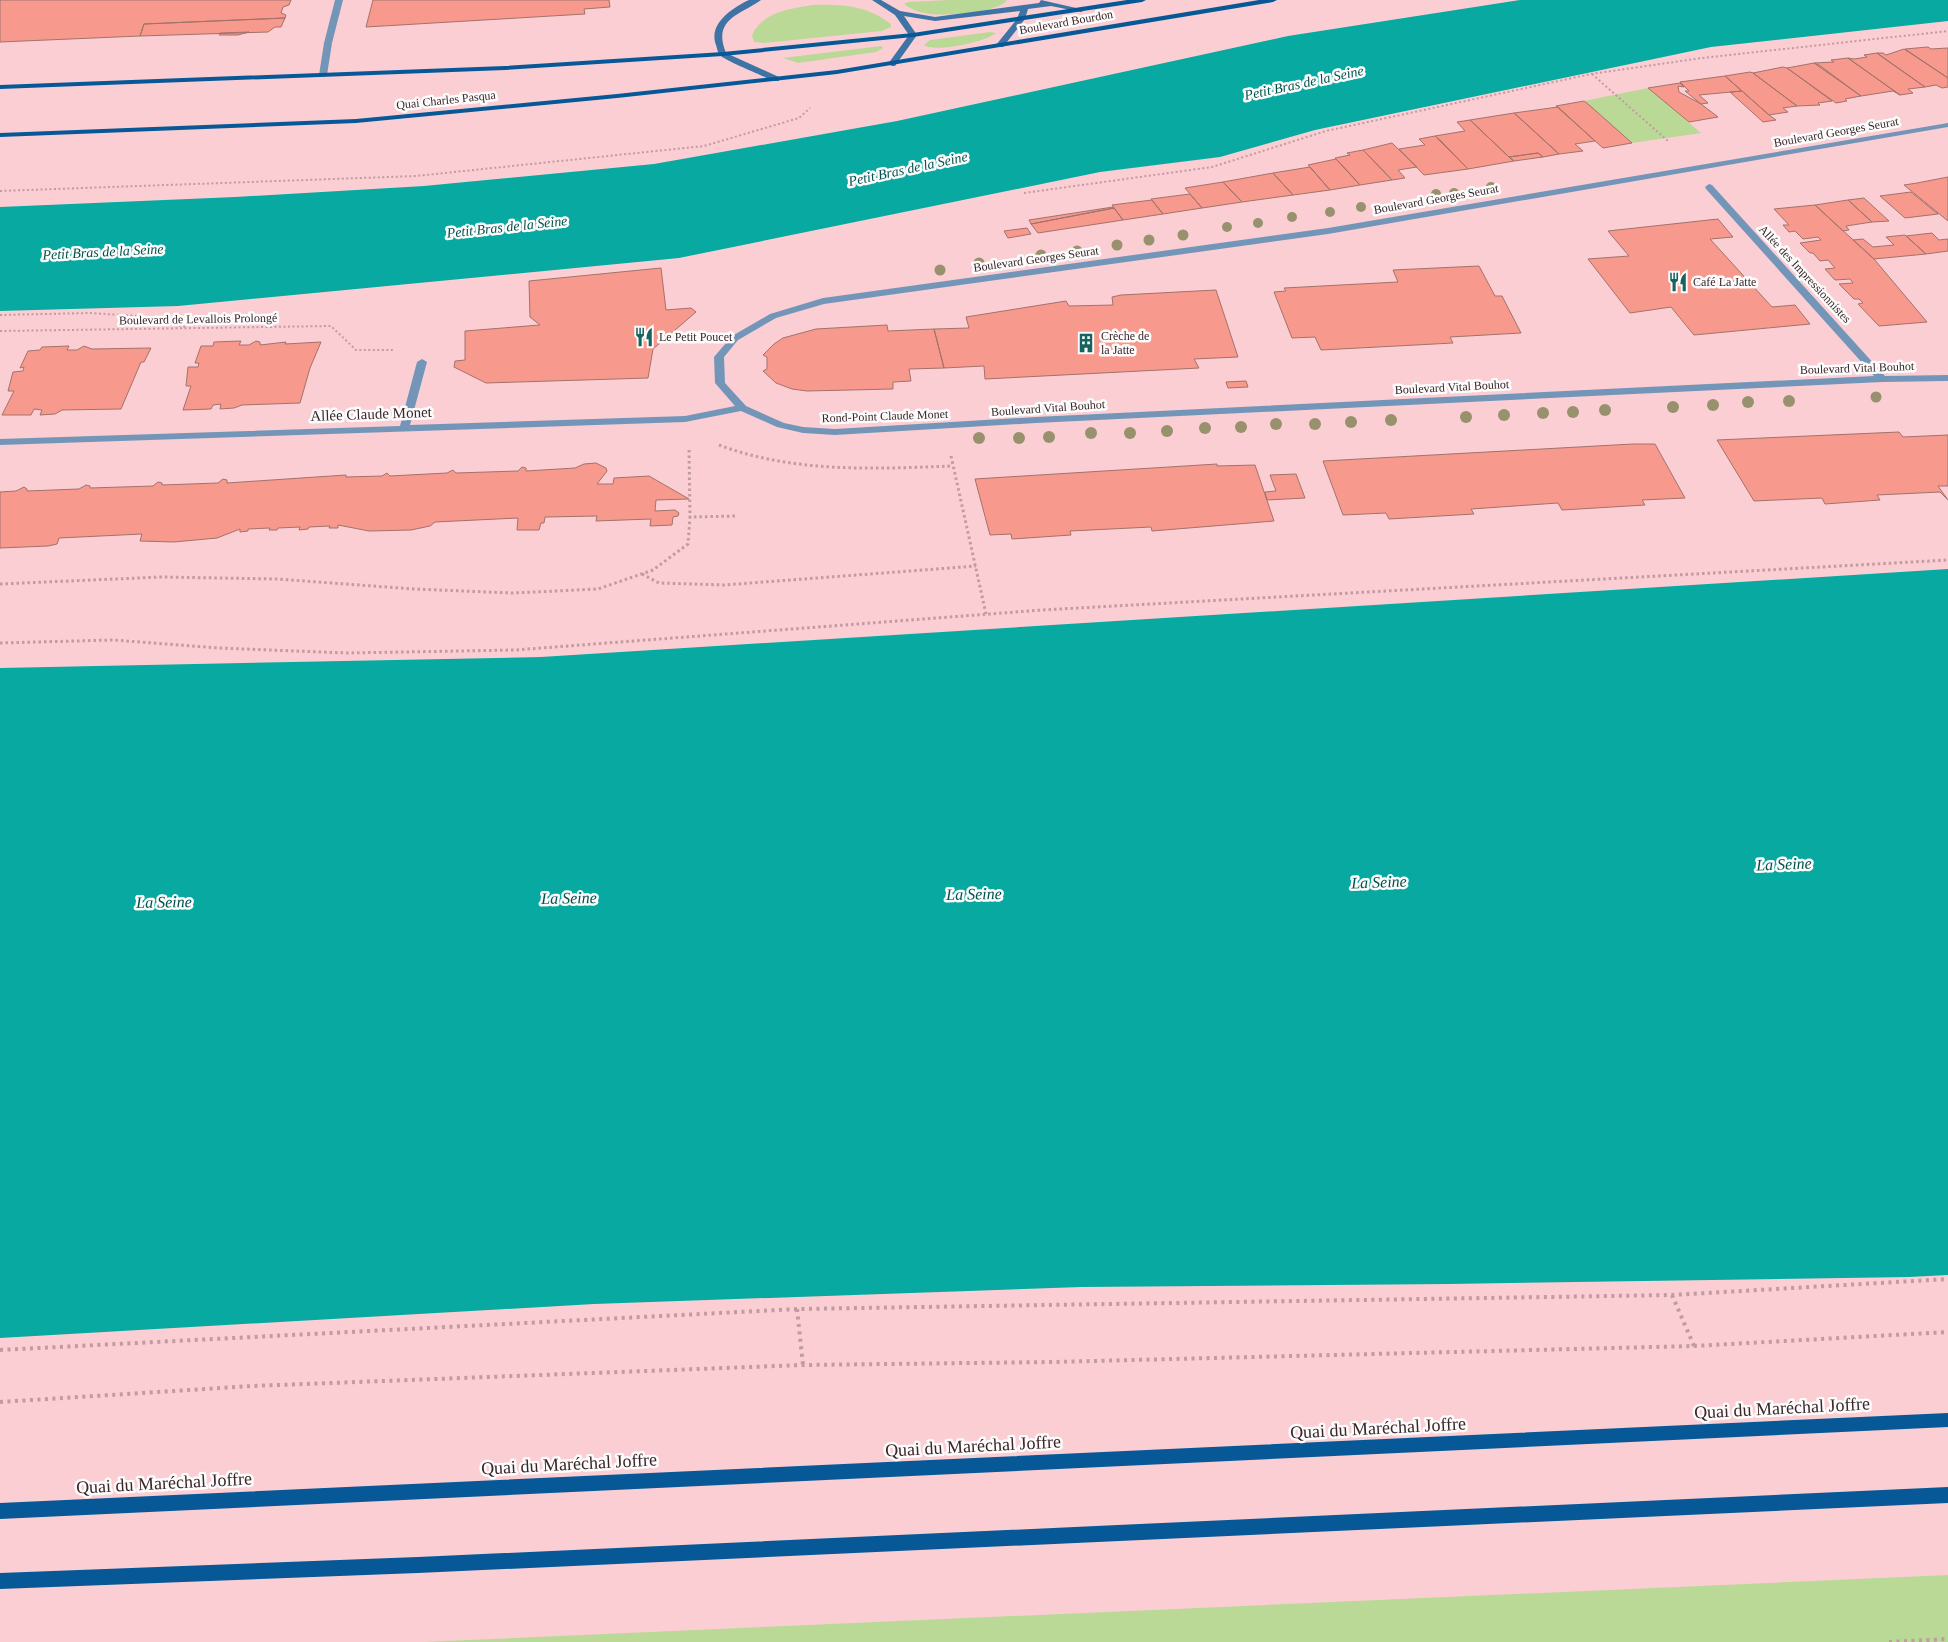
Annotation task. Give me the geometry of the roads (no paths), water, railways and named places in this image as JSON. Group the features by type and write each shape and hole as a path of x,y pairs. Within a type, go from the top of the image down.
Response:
{"main road":[{"name":"Boulevard Bourdon","path":"835,43 913,35 1142,0"},
{"name":"Boulevard Bourdon","path":"892,64 1144,20 1273,0"},
{"name":"Quai Charles Pasqua","path":"0,87 505,68 723,54 835,43"},
{"name":"Quai Charles Pasqua","path":"0,135 356,121 776,79 892,64"},
{"name":"Quai du Maréchal Joffre","path":"0,1511 1372,1449 1948,1420"},
{"path":"0,1581 438,1564 1948,1495"}],"street":[{"path":"323,74 328,43 339,0"},
{"path":"876,0 898,13 935,19 952,18 1025,4 1050,4"},
{"path":"1035,0 1081,10"},
{"path":"752,1 730,16 718,32 718,41 723,54 776,79"},
{"path":"1000,46 1021,19 1025,4"},
{"path":"892,64 913,35 898,13"},
{"name":"Boulevard Georges Seurat","path":"927,287 1328,230 1948,125"},
{"name":"Allée des Impressionnistes","path":"1709,187 1882,379"},
{"name":"Rond-Point Claude Monet","path":"927,287 823,301 773,316 736,338 720,357 720,383 742,408 781,425 803,430 835,432 958,426"},
{"path":"404,428 422,362"},
{"name":"Boulevard Vital Bouhot","path":"958,426 1036,420 1882,379 1948,378"},
{"name":"Allée Claude Monet","path":"0,442 685,420 742,408"}],"water":[{"name":"Petit Bras de la Seine","path":"1520,0 1948,0 1948,21 1711,47 1315,130 1220,157 1100,172 679,258 178,306 0,311 0,207 235,197 424,186 654,164 897,121 1288,36"},
{"name":"La Seine","path":"1948,569 1948,1275 1448,1284 1081,1287 594,1304 0,1338 0,668 541,657"}],"place":[{"name":"Café La Jatte","path":"1678,282"},
{"name":"Le Petit Poucet","path":"644,337"},
{"name":"Crèche de la Jatte","path":"1086,343"}]}
